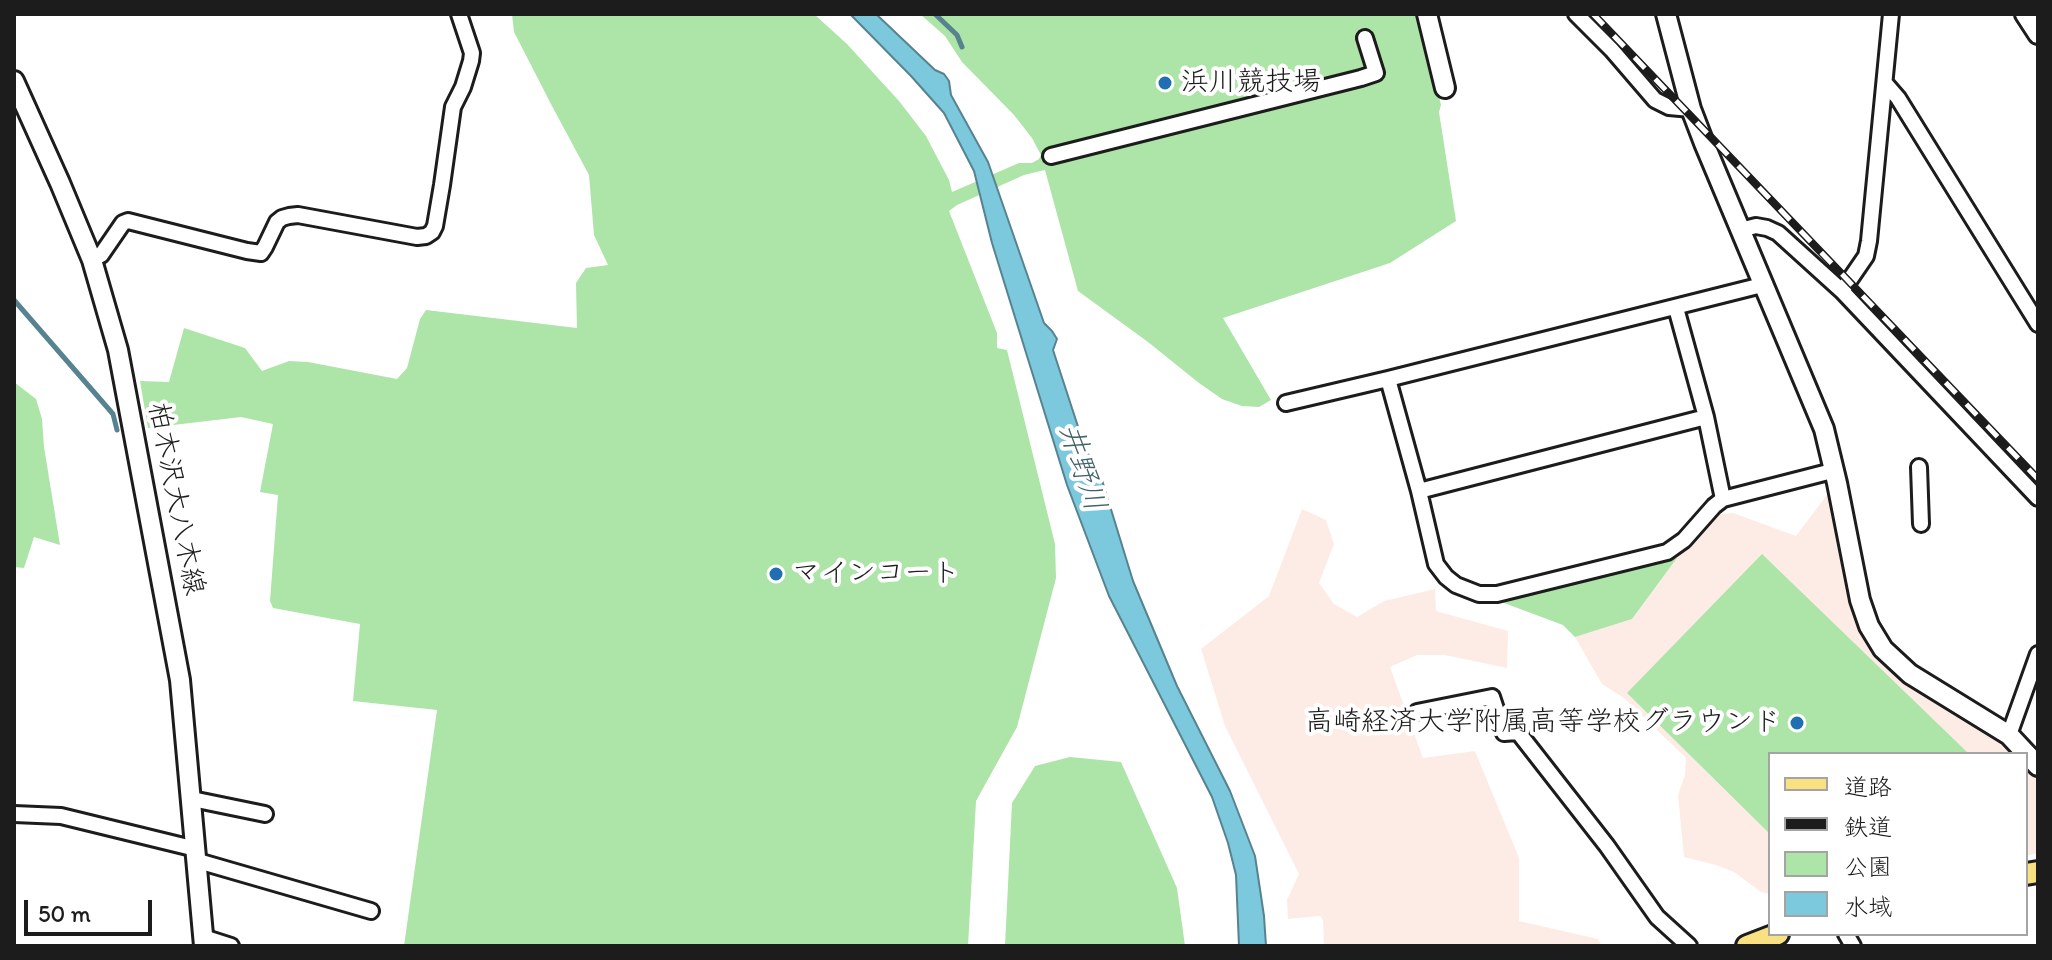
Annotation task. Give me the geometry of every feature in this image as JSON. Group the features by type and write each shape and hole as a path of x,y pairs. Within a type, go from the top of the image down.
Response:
{"main road":[{"path":"1747,946 1773,936"}],"street":[{"path":"92,260 101,255 123,223 128,221 261,253 277,222 289,216 298,215 417,237 432,232 453,107 463,87 472,53 459,14"},
{"path":"1427,14 1445,88"},
{"path":"1576,14 1655,100 1669,107 1691,109"},
{"path":"1666,14 1691,109 1824,429 1860,600 1869,626 1883,649 1910,674 2009,735 2025,752"},
{"path":"1842,291 1866,256 1869,241 1891,14"},
{"path":"2025,14 2038,34"},
{"path":"1051,156 1376,73 1365,38"},
{"name":"柏木沢大八木線","path":"14,81 92,260 118,350 180,680 204,942"},
{"path":"1885,83 1898,98 2038,324"},
{"path":"1740,230 1756,226 1778,233 1842,291 2038,498"},
{"path":"1286,403 1762,285"},
{"path":"1676,308 1706,417 1723,499"},
{"path":"1388,379 1436,564 1456,585 1479,594 1497,594 1667,552 1684,540 1723,499 1832,471"},
{"path":"1419,491 1706,417"},
{"path":"1919,467 1921,524"},
{"path":"2009,735 2038,654"},
{"path":"1417,712 1492,697 1504,733 1518,732 1607,846 1657,917 1689,946"},
{"path":"192,799 265,814"},
{"path":"14,814 61,816 197,855 371,911"},
{"path":"204,942 231,946"}],"shaded area":[{"path":"1832,488 1860,623 2007,741 2016,752 1768,752 1768,894 1761,892 1734,872 1684,857 1678,795 1685,775 1686,758 1624,698 1602,684 1575,637 1632,619 1677,558 1719,514 1733,513 1796,536"},
{"path":"1302,509 1326,520 1334,544 1319,583 1334,604 1357,617 1384,601 1435,589 1436,611 1508,631 1507,668 1445,655 1417,655 1390,667 1423,758 1475,751 1519,858 1519,921 1598,939 1602,946 1324,946 1323,920 1320,916 1288,919 1287,900 1299,874 1225,726 1201,649 1269,596"},
{"path":"2028,765 2038,777 2038,853 2028,856"}],"green space":[{"path":"512,14 814,14 847,44 899,101 926,136 952,192 1019,163 1032,163 1041,155 1014,115 962,62 945,36 920,14 1419,14 1441,105 1439,112 1456,221 1390,263 1223,318 1271,400 1259,407 1242,406 1222,399 1078,291 1045,170 1024,175 949,211 997,333 997,348 1007,350 1055,544 1056,578 1017,727 976,801 968,946 404,946 437,710 353,701 360,624 273,608 270,601 278,495 260,492 273,424 241,417 148,428 140,381 169,382 184,328 245,348 262,371 289,361 308,362 397,379 407,368 420,319 426,310 577,328 576,283 586,268 608,265 594,235 589,175 514,32"},
{"path":"14,382 36,399 42,419 60,545 34,537 24,568 14,567"},
{"name":"高崎経済大学附属高等学校グラウンド","path":"1762,554 1967,752 1768,752 1768,832 1627,693"},
{"path":"1677,558 1632,619 1575,637 1563,625 1496,600"},
{"path":"1070,757 1121,762 1177,888 1185,946 1005,946 1012,803 1035,766"}],"water":[{"name":"井野川","path":"850,14 876,14 935,70 944,74 949,81 951,95 988,162 1044,323 1057,339 1053,350 1086,451 1098,467 1133,581 1177,686 1230,791 1255,856 1266,946 1239,946 1236,875 1228,843 1212,797 1109,596 1067,485 992,243 974,171 944,113"}],"waterway":[{"path":"935,14 957,35 962,47"},
{"path":"14,300 113,414 117,430"}],"railway":[{"path":"1593,14 2038,479"}],"place":[{"name":"浜川競技場","path":"1165,83"},
{"name":"マインコート","path":"776,574"},
{"name":"高崎経済大学附属高等学校グラウンド","path":"1797,723"}]}
